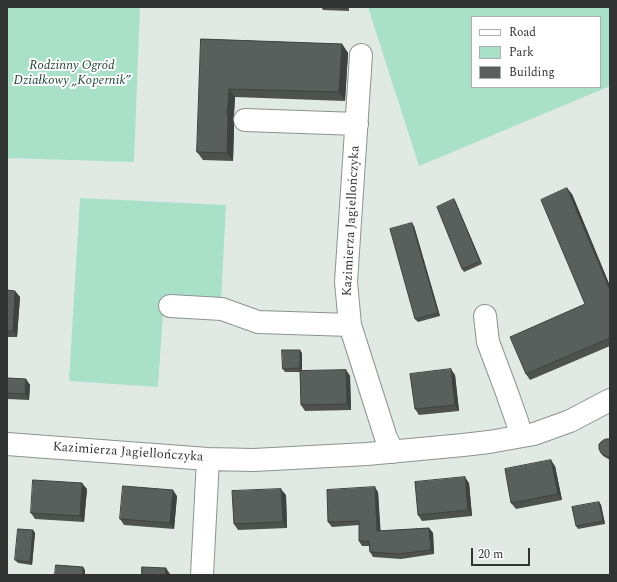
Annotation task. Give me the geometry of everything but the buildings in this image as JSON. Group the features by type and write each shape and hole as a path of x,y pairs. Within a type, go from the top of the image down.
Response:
{"street":[{"name":"Kazimierza Jagiellończyka","path":"361,55 346,282 350,325 386,438 393,452"},
{"path":"245,120 357,124"},
{"path":"170,306 222,309 258,322 350,325"},
{"path":"486,316 488,342 518,424 520,436"},
{"name":"Kazimierza Jagiellończyka","path":"7,444 208,459 254,460 393,452 463,445 534,434 570,421 610,400"},
{"path":"202,575 208,459"}],"green space":[{"name":"Rodzinny Ogród Działkowy „Kopernik”","path":"7,7 140,7 134,162 7,158"},
{"path":"368,7 610,7 610,86 419,166"},
{"path":"80,198 226,205 221,302 164,299 158,387 69,381"}]}
